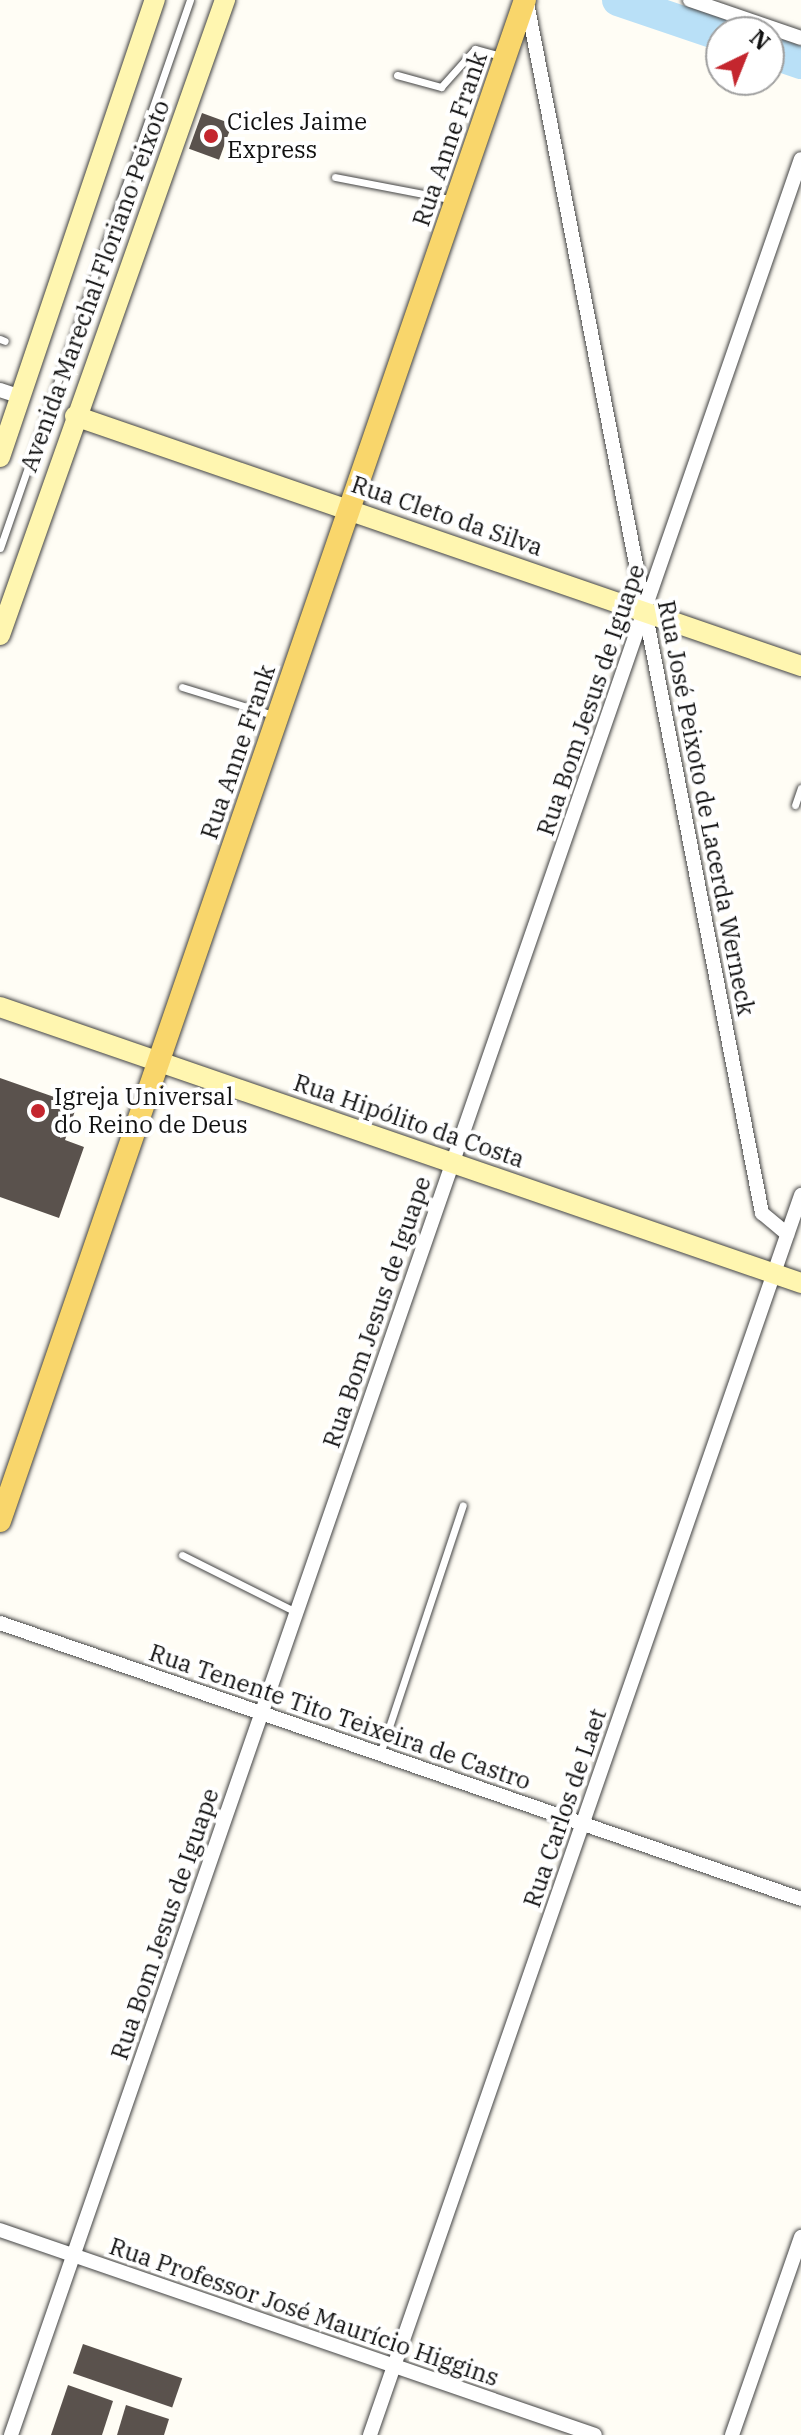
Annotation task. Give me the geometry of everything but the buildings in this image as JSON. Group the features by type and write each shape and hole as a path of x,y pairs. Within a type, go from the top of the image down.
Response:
{"main road":[{"name":"Rua Anne Frank","path":"0,1521 526,0"}],"street":[{"name":"Avenida Marechal Floriano Peixoto","path":"0,457 155,0"},
{"name":"Avenida Marechal Floriano Peixoto","path":"0,635 75,416 225,0"},
{"name":"Rua José Peixoto de Lacerda Werneck","path":"526,0 762,1213 787,1234"},
{"path":"690,0 801,38"},
{"name":"Rua Bom Jesus de Iguape","path":"11,2435 801,159"},
{"path":"0,390 21,397"},
{"name":"Rua Cleto da Silva","path":"75,416 801,666"},
{"name":"Rua Hipólito da Costa","path":"0,1007 801,1283"},
{"name":"Rua Carlos de Laet","path":"370,2435 801,1195"},
{"name":"Rua Tenente Tito Teixeira de Castro","path":"0,1623 801,1899"},
{"name":"Rua Professor José Maurício Higgins","path":"0,2230 595,2435"},
{"path":"732,2435 801,2237"}],"lane":[{"path":"0,548 190,0"},
{"path":"397,75 441,87 456,63 475,49 506,57"},
{"path":"335,177 456,200"},
{"path":"182,687 278,716"},
{"path":"795,805 801,788"},
{"path":"380,1754 463,1505"},
{"path":"182,1555 296,1612"}],"waterway":[{"path":"618,0 705,30"},
{"path":"785,58 801,63"}],"place":[{"name":"Cicles Jaime Express","path":"211,136"},
{"name":"Igreja Universal do Reino de Deus","path":"38,1111"}]}
